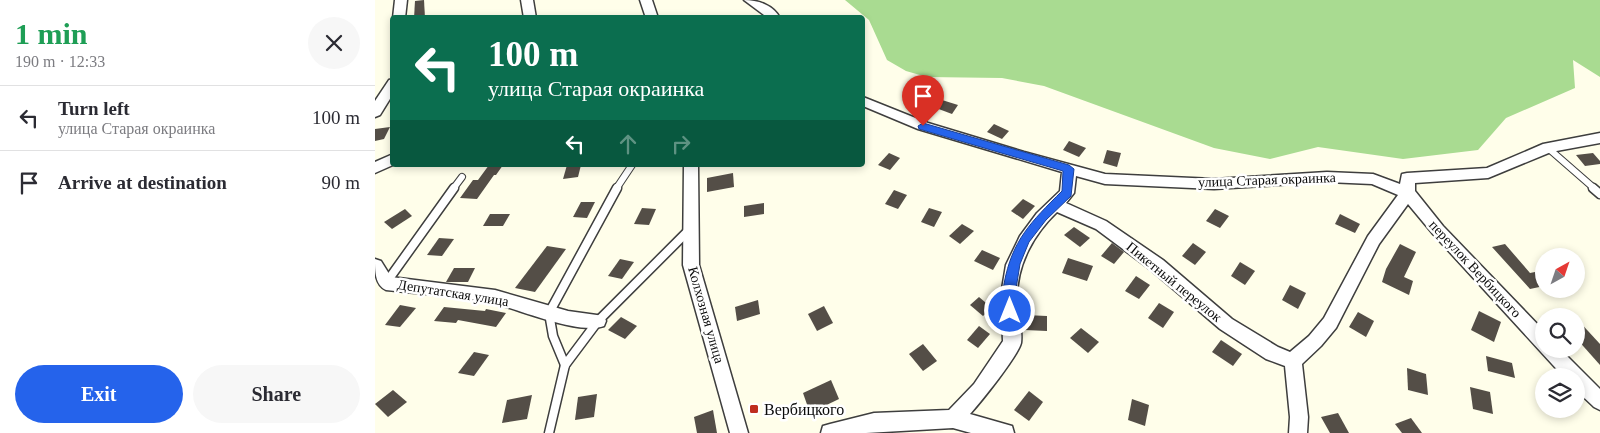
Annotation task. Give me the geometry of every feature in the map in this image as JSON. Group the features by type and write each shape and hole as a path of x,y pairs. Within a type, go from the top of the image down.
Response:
{"street":[{"path":"399,15 401,0"},
{"path":"527,0 529,3 529,15"},
{"path":"646,0 651,15"},
{"path":"750,0 772,15"},
{"path":"375,112 390,88"},
{"name":"улица Старая окраинка","path":"865,102 923,126 1105,179 1214,184 1327,177 1373,179 1408,193"},
{"path":"1298,433 1299,417 1293,361 1315,341 1330,323 1373,240 1408,193 1407,178 1488,173 1548,148 1600,138"},
{"path":"375,168 390,160"},
{"name":"Колхозная улица","path":"691,167 691,265 739,433"},
{"path":"953,419 980,390 1013,342 1009,295 1014,264 1025,240 1067,193 1069,169"},
{"name":"переулок Вербицкого","path":"1408,193 1438,230 1535,333"},
{"name":"Пикетный переулок","path":"1055,205 1101,225 1157,266 1226,324 1272,353 1293,361"},
{"name":"Депутатская улица","path":"375,266 386,283 495,297 549,313 598,321"},
{"path":"1557,358 1567,368"},
{"path":"1585,387 1600,401"},
{"path":"829,433 874,422 953,419 1005,433"}],"lane":[{"path":"1548,148 1600,194"},
{"path":"565,364 553,336 549,313 613,194 631,167"},
{"path":"386,283 462,177"},
{"path":"549,433 565,364 598,321 691,228"}],"green space":[{"path":"845,0 1600,0 1600,77 1573,60 1575,88 1506,118 1478,150 1403,159 1318,147 1270,159 1214,148 1044,86 1002,78 927,77 906,71 887,60 869,20"}],"building":[{"path":"424,0 425,15 414,15 415,1"},
{"path":"942,100 958,105 952,114 936,108"},
{"path":"994,124 1009,131 1002,139 987,132"},
{"path":"390,127 384,139 375,141 375,129"},
{"path":"1069,141 1086,148 1079,157 1063,150"},
{"path":"1107,150 1121,153 1117,167 1103,163"},
{"path":"889,153 900,158 890,170 878,165"},
{"path":"1593,153 1600,161 1600,164 1585,166 1576,155"},
{"path":"488,167 502,167 477,199 460,198 473,180 478,180"},
{"path":"566,167 580,167 578,177 563,179"},
{"path":"733,173 734,187 707,192 707,178"},
{"path":"894,190 907,195 898,209 885,204"},
{"path":"1023,199 1035,206 1023,219 1011,211"},
{"path":"581,202 595,202 587,218 573,217"},
{"path":"764,203 764,214 744,217 744,206"},
{"path":"642,208 656,209 649,225 634,224"},
{"path":"929,208 942,212 934,227 921,222"},
{"path":"405,209 412,216 392,229 384,222"},
{"path":"1215,209 1229,216 1220,228 1206,221"},
{"path":"490,214 510,214 503,226 483,226"},
{"path":"1340,214 1360,224 1355,233 1335,224"},
{"path":"962,224 974,231 960,244 949,236"},
{"path":"1074,227 1090,238 1080,247 1064,235"},
{"path":"439,238 454,239 442,256 427,255"},
{"path":"1112,243 1124,252 1114,264 1101,256"},
{"path":"1193,243 1206,252 1195,265 1182,256"},
{"path":"1400,244 1416,252 1404,277 1413,281 1409,295 1382,282 1386,269"},
{"path":"1505,244 1530,273 1535,272 1535,288 1530,289 1492,247"},
{"path":"547,246 566,249 535,292 515,288"},
{"path":"982,250 1000,258 993,270 974,261"},
{"path":"1068,258 1093,266 1087,281 1062,273"},
{"path":"620,259 634,262 622,279 608,276"},
{"path":"1240,262 1255,271 1245,285 1231,276"},
{"path":"454,268 475,268 468,282 446,282"},
{"path":"1136,276 1150,285 1139,299 1125,291"},
{"path":"1290,285 1306,293 1298,309 1282,300"},
{"path":"979,297 992,308 983,316 970,305"},
{"path":"758,300 760,314 737,321 735,307"},
{"path":"1159,303 1174,312 1163,328 1148,318"},
{"path":"400,305 416,308 400,327 385,325"},
{"path":"824,306 833,323 817,331 808,314"},
{"path":"444,307 485,311 486,309 506,313 496,327 458,320 456,323 434,321"},
{"path":"1479,311 1501,322 1494,342 1471,330"},
{"path":"1358,312 1374,321 1366,337 1349,327"},
{"path":"1025,315 1047,316 1047,331 1025,330"},
{"path":"621,317 637,326 625,339 608,330"},
{"path":"979,326 990,334 978,348 967,340"},
{"path":"1081,328 1099,342 1088,353 1070,338"},
{"path":"1585,328 1600,344 1600,365 1585,348"},
{"path":"1221,340 1242,354 1233,366 1212,352"},
{"path":"923,344 937,361 923,371 909,354"},
{"path":"474,352 489,355 474,376 458,373"},
{"path":"1486,356 1512,363 1515,378 1488,371"},
{"path":"1407,368 1426,374 1428,395 1408,390"},
{"path":"831,380 839,399 810,413 803,393"},
{"path":"1470,387 1490,392 1493,414 1473,409"},
{"path":"393,390 407,402 388,417 375,404"},
{"path":"1029,391 1043,402 1029,421 1014,410"},
{"path":"597,394 594,417 575,420 578,397"},
{"path":"532,395 527,419 502,423 507,400"},
{"path":"1132,399 1149,405 1145,426 1128,420"},
{"path":"713,410 717,433 697,433 694,417"},
{"path":"1338,413 1349,433 1330,433 1321,417"},
{"path":"1411,418 1422,433 1402,433 1395,424"}],"place":[{"name":"Вербицкого","path":"754,409"}],"route":[{"path":"923,126 1069,169 1067,193 1042,217 1025,240 1014,264 1009,295 1010,311"}]}
